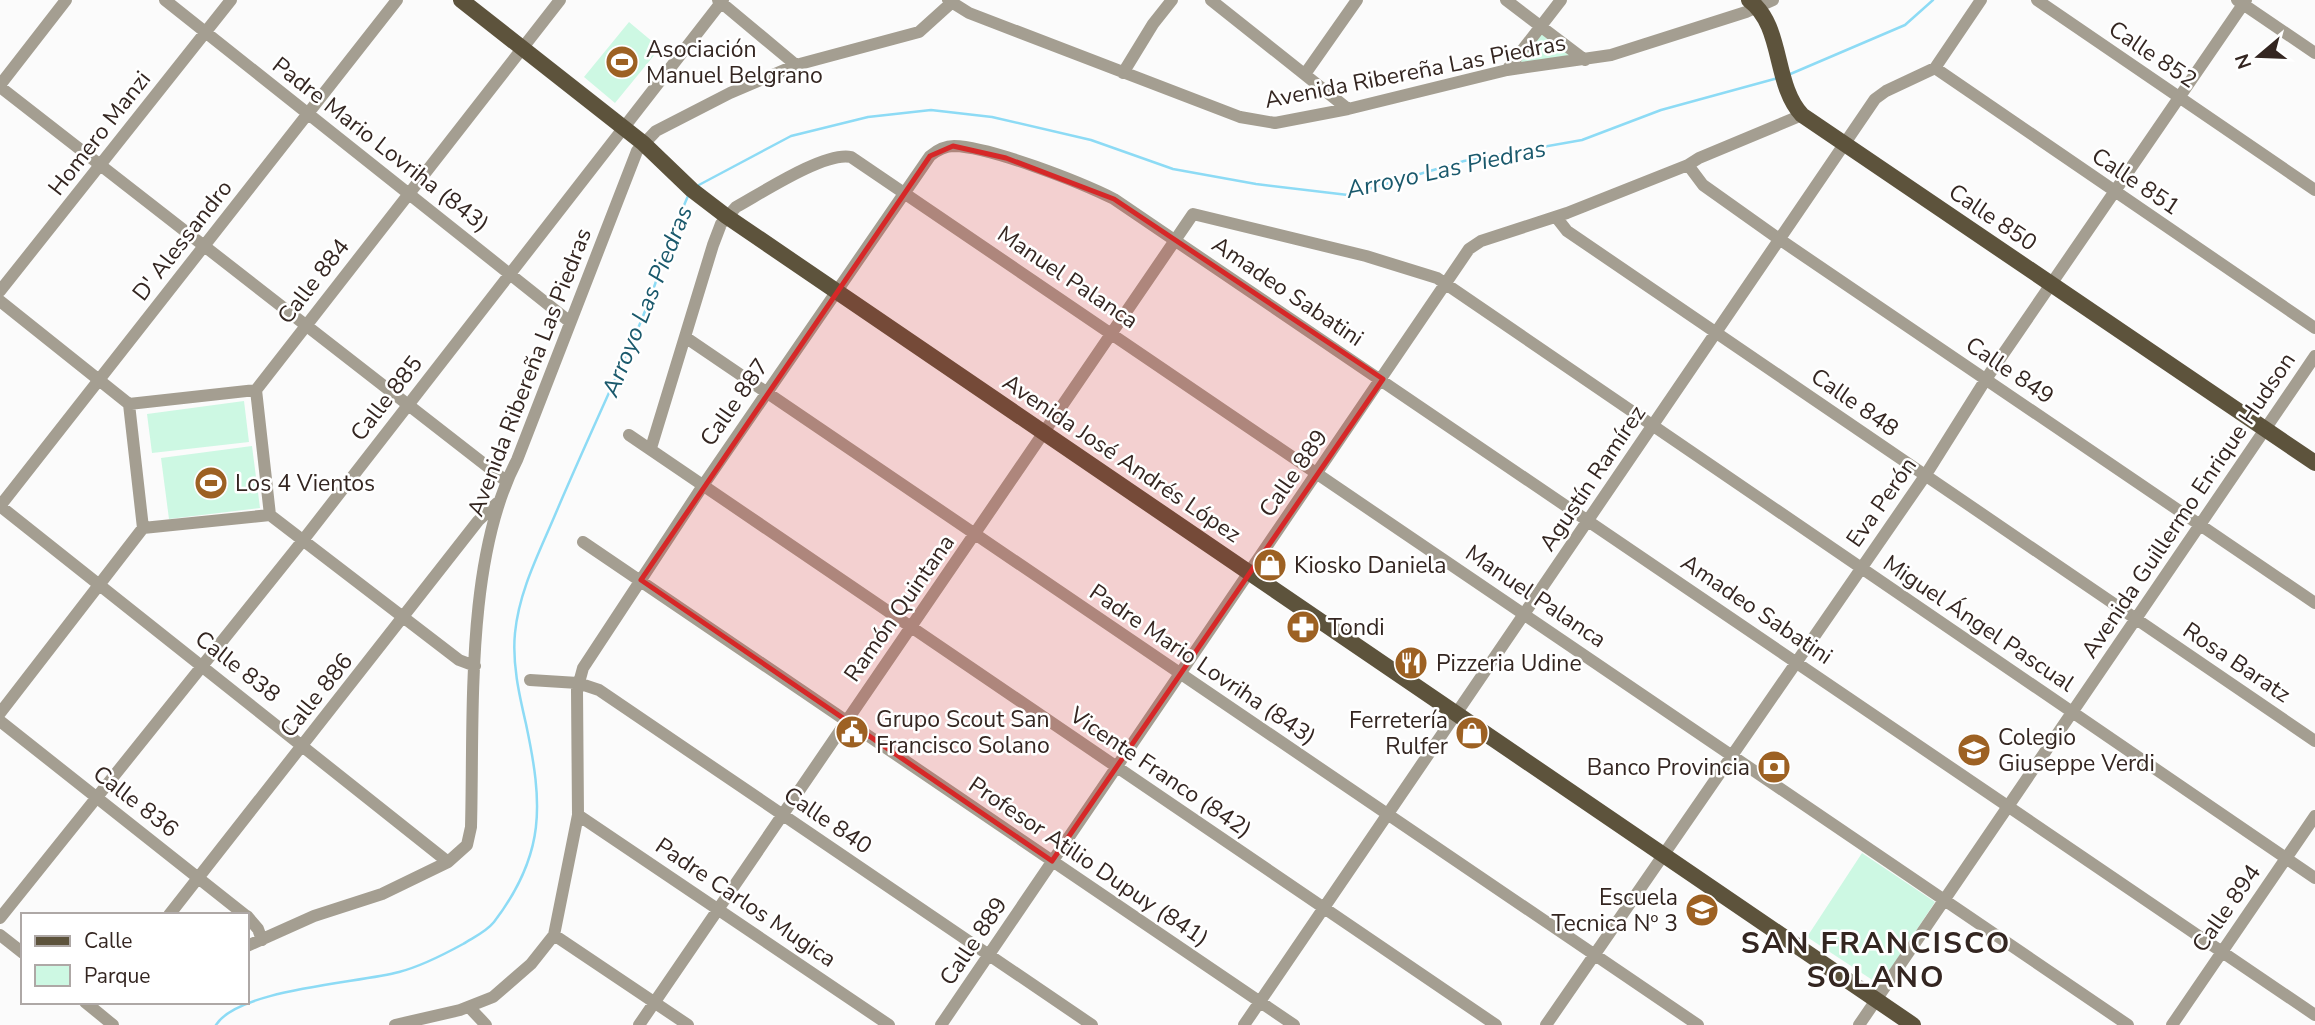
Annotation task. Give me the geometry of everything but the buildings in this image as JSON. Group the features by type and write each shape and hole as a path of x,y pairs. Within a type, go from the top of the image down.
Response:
{"main road":[{"name":"Avenida José Andrés López","path":"461,0 648,147 708,203 726,216 1913,1025"},
{"name":"Calle 850","path":"1760,2 1790,93 1802,115 2315,463"}],"street":[{"path":"66,0 0,86 506,481"},
{"name":"Padre Mario Lovriha (843)","path":"165,0 570,322"},
{"name":"Homero Manzi","path":"0,291 231,0"},
{"name":"D' Alessandro","path":"0,506 397,0"},
{"name":"Calle 884","path":"256,390 560,0"},
{"path":"1123,74 1153,24 1172,0"},
{"path":"1211,0 1348,109"},
{"path":"1305,74 1357,0"},
{"path":"1506,0 1585,60"},
{"path":"1507,70 1561,0"},
{"path":"1935,68 1982,0"},
{"name":"Calle 852","path":"2037,0 2315,190"},
{"path":"721,1 789,55 796,65"},
{"name":"Calle 885","path":"0,918 201,664 304,539 721,1"},
{"path":"2242,1 2315,52"},
{"name":"Eva Perón","path":"1546,1025 1925,476 1986,379 2242,1"},
{"name":"Avenida Ribereña Las Piedras","path":"248,946 314,916 382,894 448,862 467,845 471,827 475,666 485,554 498,503 632,163 648,147 656,131 730,93 796,65 919,32 949,2 1123,74 1262,123 1289,121 1348,109 1507,70 1611,55 1760,2"},
{"name":"Agustín Ramírez","path":"1244,1025 1880,94 1935,68"},
{"name":"Calle 851","path":"1935,68 2315,328"},
{"path":"1556,217 1688,165 1802,115"},
{"name":"Calle 887","path":"578,683 583,668 704,484 935,152 953,146 1006,158 1077,182 1114,199 1175,240"},
{"name":"Manuel Palanca","path":"726,216 736,207 822,162 839,156 851,157 1111,331 2128,1025"},
{"name":"Calle 849","path":"1688,165 1703,185 1779,239 2315,603"},
{"name":"Ramón Quintana","path":"639,1025 1193,214 1366,256 1432,275 1446,283"},
{"path":"651,449 713,245 726,216"},
{"name":"Calle 889","path":"941,1025 1383,379 1464,255 1481,242 1556,217"},
{"name":"Calle 848","path":"1556,217 1563,228 2135,618"},
{"name":"Amadeo Sabatini","path":"1175,240 2315,1015"},
{"name":"Miguel Ángel Pascual","path":"1446,283 2315,878"},
{"path":"0,301 130,404 143,528 0,713"},
{"name":"Padre Mario Lovriha (843)","path":"685,337 1182,674 1386,816 1698,1025"},
{"name":"Avenida Guillermo Enrique Hudson","path":"1859,1025 2315,356"},
{"path":"130,404 256,390 270,515"},
{"name":"Vicente Franco (842)","path":"629,435 1496,1025"},
{"name":"Calle 886","path":"171,913 478,521 498,503"},
{"name":"Calle 838","path":"0,506 448,862"},
{"path":"143,528 270,515 459,660 475,666"},
{"name":"Profesor Atilio Dupuy (841)","path":"583,542 1294,1025"},
{"name":"Rosa Baratz","path":"2135,618 2315,741"},
{"name":"Calle 840","path":"530,680 578,683 599,690 1092,1025"},
{"path":"395,1025 469,1007 508,986 554,935 578,816 578,683"},
{"name":"Calle 836","path":"0,721 242,913"},
{"name":"Padre Carlos Mugica","path":"578,816 719,907 889,1025"},
{"name":"Calle 894","path":"2172,1025 2315,816"},
{"name":"Calle 836","path":"248,918 258,929 262,940"},
{"path":"0,935 21,951"},
{"path":"554,935 688,1025"},
{"path":"94,1005 113,1025"},
{"path":"469,1007 486,1025"}],"highlighted area":[{"path":"953,146 1006,158 1114,199 1383,379 1052,861 641,580 930,156"}],"green space":[{"name":"Asociación Manuel Belgrano","path":"629,22 660,48 615,103 584,77"},
{"path":"1540,33 1570,56 1515,64"},
{"path":"244,401 249,442 152,453 147,414"},
{"name":"Los 4 Vientos","path":"252,446 260,508 169,519 161,458"},
{"path":"1862,853 1935,902 1880,985 1807,937"}],"waterway":[{"name":"Arroyo Las Piedras","path":"1788,75 1905,25 1933,0"},
{"name":"Arroyo Las Piedras","path":"697,186 791,136 868,117 931,110 992,117 1091,140 1173,169 1256,184 1348,195 1464,161 1582,140 1661,110 1778,78"},
{"name":"Arroyo Las Piedras","path":"248,1003 301,989 399,972 424,963 487,929 511,897 531,851 537,804 532,753 515,667 517,617 536,558 643,316 688,196"},
{"name":"Arroyo Las Piedras","path":"216,1025 229,1013 246,1004"}],"place":[{"name":"Asociación Manuel Belgrano","path":"622,62"},
{"name":"Los 4 Vientos","path":"211,483"},
{"name":"Kiosko Daniela","path":"1270,565"},
{"name":"Tondi","path":"1303,627"},
{"name":"Pizzeria Udine","path":"1411,663"},
{"name":"Grupo Scout San Francisco Solano","path":"852,732"},
{"name":"Ferretería Rulfer","path":"1472,733"},
{"name":"Colegio Giuseppe Verdi","path":"1974,750"},
{"name":"Banco Provincia","path":"1774,767"},
{"name":"Escuela Tecnica Nº 3","path":"1702,910"}],"district":[{"name":"SAN FRANCISCO SOLANO","path":"1876,960"}]}
